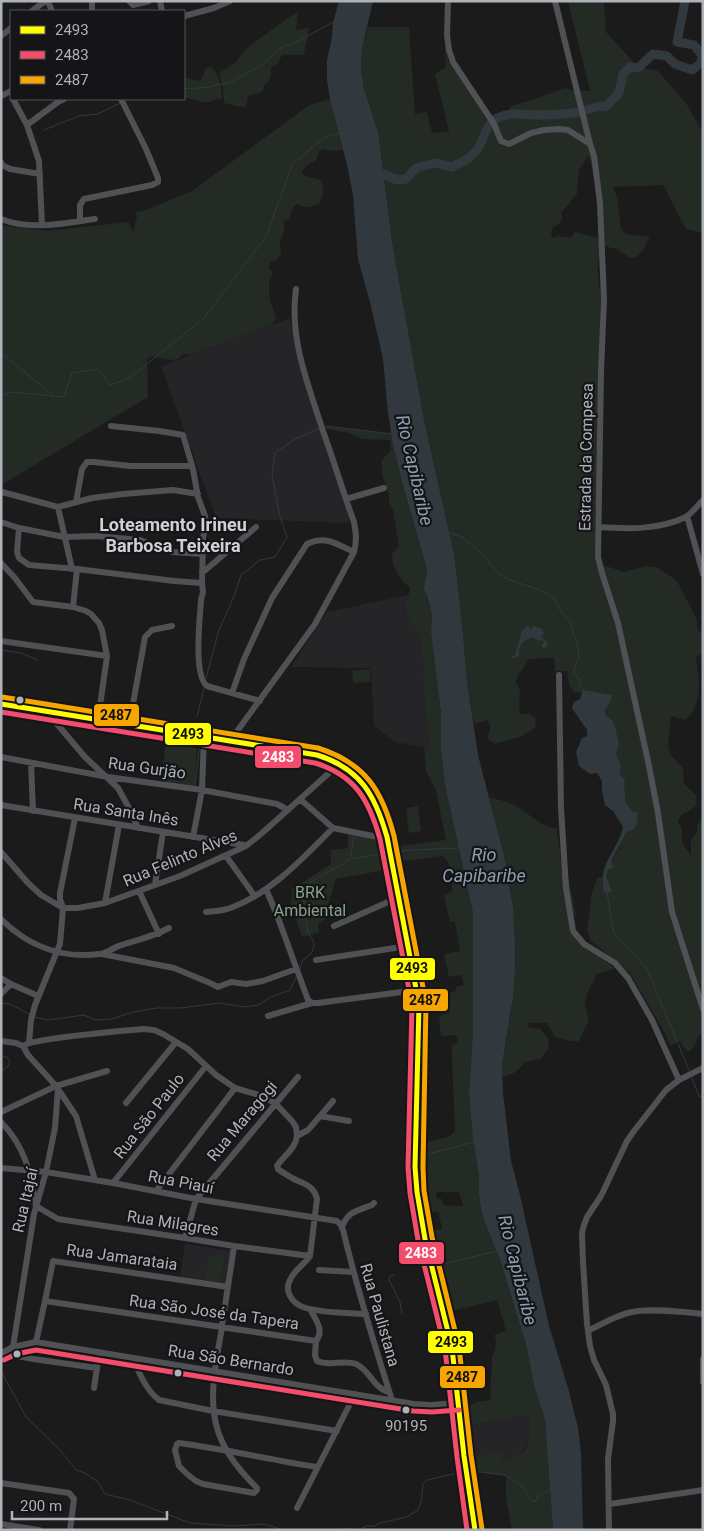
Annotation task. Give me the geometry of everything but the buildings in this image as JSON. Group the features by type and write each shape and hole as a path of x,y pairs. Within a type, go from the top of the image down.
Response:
{"main road":[{"path":"1,704 303,753 339,764 362,781 373,796 381,814 387,837 417,990 420,1026 416,1186 423,1230 452,1348 464,1456 475,1530"}],"street":[{"path":"34,10 47,1"},
{"path":"129,1 133,6 149,1"},
{"path":"185,16 230,1"},
{"path":"448,1 448,50 453,62 492,122 501,141 509,144 531,133 559,129 568,130 590,144"},
{"name":"Estrada da Compesa","path":"555,1 594,156 600,203 604,300 598,557 618,623 654,794 672,912 703,1009"},
{"path":"14,100 27,125 39,161 42,225"},
{"path":"27,125 62,100"},
{"path":"80,221 80,204 84,199 152,185 158,182 146,148 122,100"},
{"path":"1,162 2,165 10,169 40,174"},
{"path":"1,219 19,224 42,225 95,219"},
{"path":"230,741 315,624 354,552 356,544 354,522 303,368 294,326 296,289"},
{"path":"111,426 184,435 206,522 203,538 203,592 198,655 202,679 207,686 260,701"},
{"path":"76,502 82,469 87,462 131,466 192,466"},
{"path":"346,499 384,488"},
{"path":"2,492 58,507 92,498 166,490 198,494"},
{"path":"599,527 644,528 662,525 687,516 703,500"},
{"path":"58,507 64,537 75,569 73,607"},
{"path":"687,516 703,574"},
{"path":"1,522 19,528 64,537 96,536 122,538 146,542 172,552 203,554"},
{"path":"202,573 256,527"},
{"path":"19,528 18,558 29,565 174,582 202,583"},
{"path":"232,693 244,659 272,598 307,544 324,539 354,552"},
{"path":"1,563 16,578 33,602 73,607 91,614 99,623 107,656 98,720"},
{"path":"129,726 145,637 152,630 172,626"},
{"path":"1,641 107,656"},
{"path":"559,675 561,808 566,888 573,931 584,944 615,963 628,978 652,1020 679,1080"},
{"path":"53,712 57,724 85,757 118,788 138,828"},
{"path":"193,837 202,790 204,737"},
{"name":"Rua Gurjão","path":"1,758 108,777 202,790 277,804 288,810"},
{"path":"31,763 33,811"},
{"name":"Rua Felinto Alves","path":"63,908 78,908 105,903 180,876 246,846 339,764"},
{"path":"300,799 333,828 387,837"},
{"name":"Rua Santa Inês","path":"1,805 246,846"},
{"path":"75,818 60,893 63,908 60,944 38,996 26,1044 28,1055 57,1088 76,1116 95,1180"},
{"path":"105,903 119,825"},
{"path":"206,912 233,907 266,889 301,860 333,828"},
{"path":"155,885 163,832"},
{"path":"1,852 28,883 63,908"},
{"path":"226,856 254,895"},
{"path":"266,889 305,996 312,1003"},
{"path":"139,891 159,934"},
{"path":"334,926 398,899"},
{"path":"1,919 25,938 56,952 102,954 174,968 218,987 230,982 246,984 263,981 296,969"},
{"path":"102,954 117,947 159,934 169,928"},
{"path":"316,960 408,946"},
{"path":"1,978 38,996"},
{"path":"1,994 11,984"},
{"path":"268,1016 312,1003 417,990"},
{"path":"1,1041 26,1044 148,1029 163,1034 196,1055 216,1076 235,1088 275,1102 292,1121 296,1128 297,1136 294,1146 278,1164 278,1168 290,1177 310,1186 316,1193 317,1199 310,1256 291,1277 288,1294 295,1303 310,1309 366,1314"},
{"path":"126,1104 176,1042"},
{"name":"Rua São Paulo","path":"113,1183 206,1066"},
{"path":"609,1530 608,1459 613,1414 606,1385 592,1353 588,1330 582,1234 587,1217 601,1196 627,1141 666,1090 679,1080 703,1068"},
{"path":"1,1112 57,1088 107,1071"},
{"name":"Rua Maragogi","path":"185,1238 196,1199 298,1076"},
{"name":"Rua Itajaí","path":"13,1348 36,1206 46,1172 55,1128 57,1088"},
{"path":"156,1191 235,1088"},
{"path":"297,1136 308,1130 333,1101"},
{"path":"320,1116 350,1121"},
{"path":"1,1122 19,1143 29,1170 36,1206"},
{"name":"Rua Piauí","path":"1,1168 46,1172 196,1199 333,1220 342,1227"},
{"path":"342,1227 348,1214 374,1203"},
{"name":"Rua Milagres","path":"36,1206 58,1219 310,1256"},
{"name":"Rua Paulistana","path":"342,1227 375,1351 392,1400"},
{"path":"234,1246 215,1371 213,1410 216,1426 228,1452 236,1466 257,1488 256,1492 203,1484 196,1481 180,1466 176,1446 179,1443 228,1452 317,1467"},
{"name":"Rua Jamarataia","path":"45,1301 53,1261 228,1286"},
{"path":"319,1270 353,1272"},
{"path":"36,1342 45,1301"},
{"name":"Rua São José da Tapera","path":"45,1301 316,1341 316,1360 324,1364 348,1362 354,1364 363,1369 377,1386 389,1392"},
{"path":"310,1309 320,1330 320,1335 316,1341"},
{"path":"588,1330 618,1316 632,1312 703,1314"},
{"name":"Rua São Bernardo","path":"2,1352 36,1342 392,1400 423,1404 458,1403"},
{"path":"2,1352 33,1360 97,1368"},
{"path":"94,1388 99,1352"},
{"path":"133,1358 148,1388 159,1400 337,1431"},
{"path":"703,1359 703,1382"},
{"path":"297,1508 355,1394"},
{"path":"1,1484 69,1493 74,1499 70,1530"},
{"path":"610,1504 703,1490"},
{"path":"1,1524 39,1530"}],"shaded area":[{"path":"290,318 308,397 343,495 350,523 216,518 161,366"},
{"path":"409,595 405,608 406,614 421,637 429,746 424,747 395,742 374,726 371,668 291,667 327,612"},
{"path":"185,1244 231,1251 226,1285 180,1278"},
{"path":"527,1415 531,1435 530,1441 517,1457 503,1461 500,1451 472,1457 467,1426"}],"green space":[{"path":"568,1 604,1 606,32 638,67 658,71 686,103 703,133 703,233 686,229 663,185 613,187 617,197 621,229 626,234 650,237 642,251 635,258 629,257 616,249 604,246 599,256 598,269 601,295 597,563 624,572 645,566 657,567 677,581 697,620 697,629 703,635 703,653 696,657 699,683 698,699 691,714 685,720 671,716 668,743 670,754 683,768 684,784 696,795 697,805 682,814 678,821 682,830 682,843 691,855 691,840 697,832 697,825 703,817 703,1034 700,1034 689,1052 680,1041 670,1046 666,1035 630,973 591,941 587,930 592,893 597,878 603,876 602,887 611,862 638,813 632,811 626,803 625,779 620,775 621,766 616,754 619,744 612,720 606,716 605,710 608,705 583,691 582,693 574,692 569,685 567,671 555,671 554,658 528,659 516,683 520,690 520,714 530,714 536,719 535,728 520,737 494,744 487,738 491,726 487,720 474,724 467,681 454,554 424,420 393,248 378,132 364,89 361,70 362,49 368,27 409,27 415,114 427,112 432,133 449,131 435,74 446,67 445,46 448,60 493,117 508,111 513,105 565,88 575,91 590,91","holes":["588,156 592,166 597,196 599,238 574,232 571,238 559,236 553,238 551,234 553,227 560,223 563,217 561,213 577,194 579,170"]},
{"path":"298,11 296,30 309,28 304,55 282,55 278,63 271,67 270,77 264,85 263,91 248,96 246,108 224,103 219,73 236,62 252,44"},
{"path":"211,66 216,73 222,99 206,102 185,97 185,77 198,81 202,79 205,69"},
{"path":"330,99 343,150 331,151 323,149 319,151 317,159 306,167 302,173 321,180 323,195 319,204 309,207 298,204 294,206 289,219 284,221 284,231 280,240 281,254 277,259 270,262 269,269 273,273 269,282 270,301 276,319 271,325 193,354 183,354 177,359 169,360 152,356 147,360 148,397 1,485 1,225 47,231 128,222 134,233 137,220 136,212 149,209 192,191 309,105"},
{"path":"326,426 392,434 402,482 425,562 427,572 426,597 432,617 431,632 441,713 441,751 445,785 473,913 473,1032 469,1093 473,1139 479,1175 481,1210 501,1262 527,1348 534,1385 545,1420 553,1530 512,1530 506,1498 506,1476 471,1471 469,1457 501,1451 503,1461 512,1458 528,1445 530,1432 527,1415 467,1426 465,1407 477,1402 490,1400 492,1357 496,1340 494,1335 506,1331 497,1300 448,1312 429,1230 442,1229 439,1213 434,1211 430,1213 430,1216 424,1217 418,1190 419,1155 425,1154 424,1142 449,1137 455,1131 452,1045 458,1042 456,1035 441,1036 439,1019 442,1015 449,1013 447,993 456,991 456,987 464,985 462,975 449,977 444,954 460,951 455,922 450,922 444,895 452,891 451,871 448,862 441,856 397,862 393,847 446,840 436,791 426,771 424,747 429,746 421,637 408,619 405,608 410,588 397,573 392,559 392,554 399,546 393,510 389,504 389,494 383,477 381,461 391,450 390,440 362,439 349,433 326,429","holes":["436,1192 459,1192 463,1206 443,1205 442,1199 437,1199"]},
{"path":"370,669 371,682 353,683 352,671"},
{"path":"167,736 186,738 186,743 197,744 195,787 162,782"},
{"path":"489,797 512,804 541,823 557,829 562,867 569,880 576,915 569,919 572,931 579,942 615,968 597,974 587,994 585,1004 589,1020 579,1041 555,1037 547,1023 529,1023 527,1027 540,1029 548,1038 549,1047 541,1059 525,1062 515,1072 502,1076 502,1065 514,990 515,944 509,888"},
{"path":"418,806 421,831 409,833 406,808"},
{"name":"BRK Ambiental","path":"348,834 378,839 385,870 335,879 326,918 318,924 319,933 302,937 291,905 292,889 331,864 331,850 348,848"},
{"path":"209,1255 224,1258 220,1283 205,1280"}],"water":[{"name":"Rio Capibaribe","path":"339,1 373,1 362,49 361,70 364,89 378,132 393,248 424,420 454,554 467,681 478,755 504,856 513,908 515,970 513,997 502,1065 503,1093 511,1161 549,1326 578,1428 581,1453 583,1530 553,1530 545,1420 534,1385 527,1348 501,1262 481,1210 479,1175 473,1139 469,1093 473,1032 473,913 445,785 441,751 441,713 431,632 432,617 424,588 427,572 393,444 383,359 358,259 353,195 327,80 327,60 333,22"},
{"path":"527,626 532,629 533,626 542,629 544,633 541,637 547,642 548,646 544,648 541,646 544,642 542,640 531,637 522,643 518,652 521,654 512,658 512,656 515,656 521,632"},
{"path":"583,690 611,695 612,699 605,710 606,716 612,720 619,744 616,754 621,766 620,775 625,779 626,803 632,811 638,813 634,829 627,832 611,861 613,867 608,870 606,876 612,892 604,893 603,873 623,827 613,811 605,805 602,781 597,773 590,774 579,766 576,752 582,738 587,736 587,730 572,708 574,702 580,699"}],"waterway":[{"path":"586,110 600,106 605,107 619,93 623,74 630,67 638,68 653,54 667,56 675,64 692,70 701,63 702,55 694,45 677,42 685,1"},
{"path":"185,89 209,87 231,82 259,67 281,48 335,21"},
{"path":"44,130 79,116 98,114 120,103"},
{"path":"372,175 383,174 397,180 406,179 416,168 435,163 452,167 475,153 490,125 502,116 516,114 556,115 578,112"},
{"path":"1,397 10,392 64,397 72,373 98,369 110,385 128,379 203,319 266,237 292,165 323,138 340,133"},
{"path":"1,353 53,395"},
{"path":"326,426 393,434"},
{"path":"206,678 219,630 241,575 260,560 275,557 287,537 280,517 272,475 275,453 295,439 319,429"},
{"path":"448,532 462,537 481,553 498,573 507,579 537,589 553,597 560,610 570,621 573,634 577,640 579,658 574,668 574,674 580,679 583,690"},
{"path":"1,650 21,653 38,660"},
{"path":"197,717 204,688"},
{"path":"195,786 200,742"},
{"path":"351,857 354,835"},
{"path":"394,852 460,848"},
{"path":"300,969 302,961 311,954 314,947 313,940 308,932 303,889 312,881 351,859 381,854"},
{"path":"607,893 614,933 647,969 689,1070"},
{"path":"34,1017 48,1020 84,1015 96,1020 112,1019 133,1012 157,1008 180,1008 219,1003 244,1007 258,1005 271,997 290,990 296,977"},
{"path":"1,1006 3,1003 10,1004 31,1015"},
{"path":"1,1055 10,1061 8,1066 1,1072"},
{"path":"692,1078 699,1096 703,1097"},
{"path":"428,1154 474,1142"},
{"path":"438,1265 498,1251"},
{"path":"394,1275 389,1277 389,1280 400,1302 402,1314"},
{"path":"1,1371 26,1417 60,1450 76,1470 85,1473 98,1482 105,1494 130,1500 190,1523 232,1526 264,1524 284,1530"},
{"path":"471,1471 506,1475 523,1487 532,1501 535,1502 538,1496 552,1489"},
{"path":"357,1530 407,1517 418,1510 423,1484 427,1480 458,1473"},
{"path":"339,1530 343,1528 356,1530"}],"transit line":[{"name":"2487","path":"2,697 318,748 334,754 360,770 377,792 384,805 394,836 426,1003 424,1191 432,1237 459,1347 471,1455 482,1529"},
{"name":"2493","path":"1,704 317,755 345,768 355,776 371,796 387,837 419,1004 415,1167 417,1192 425,1239 452,1348 464,1456 475,1530"},
{"name":"2483","path":"1,712 315,763 340,774 350,782 365,801 371,812 380,839 412,1005 408,1167 410,1193 418,1240 445,1349 467,1530"},
{"name":"2483","path":"4,1360 16,1354 36,1350 413,1411 459,1410"}],"place":[{"name":"90195","path":"406,1410"}],"district":[{"name":"Loteamento Irineu Barbosa Teixeira","path":"173,534"}]}
